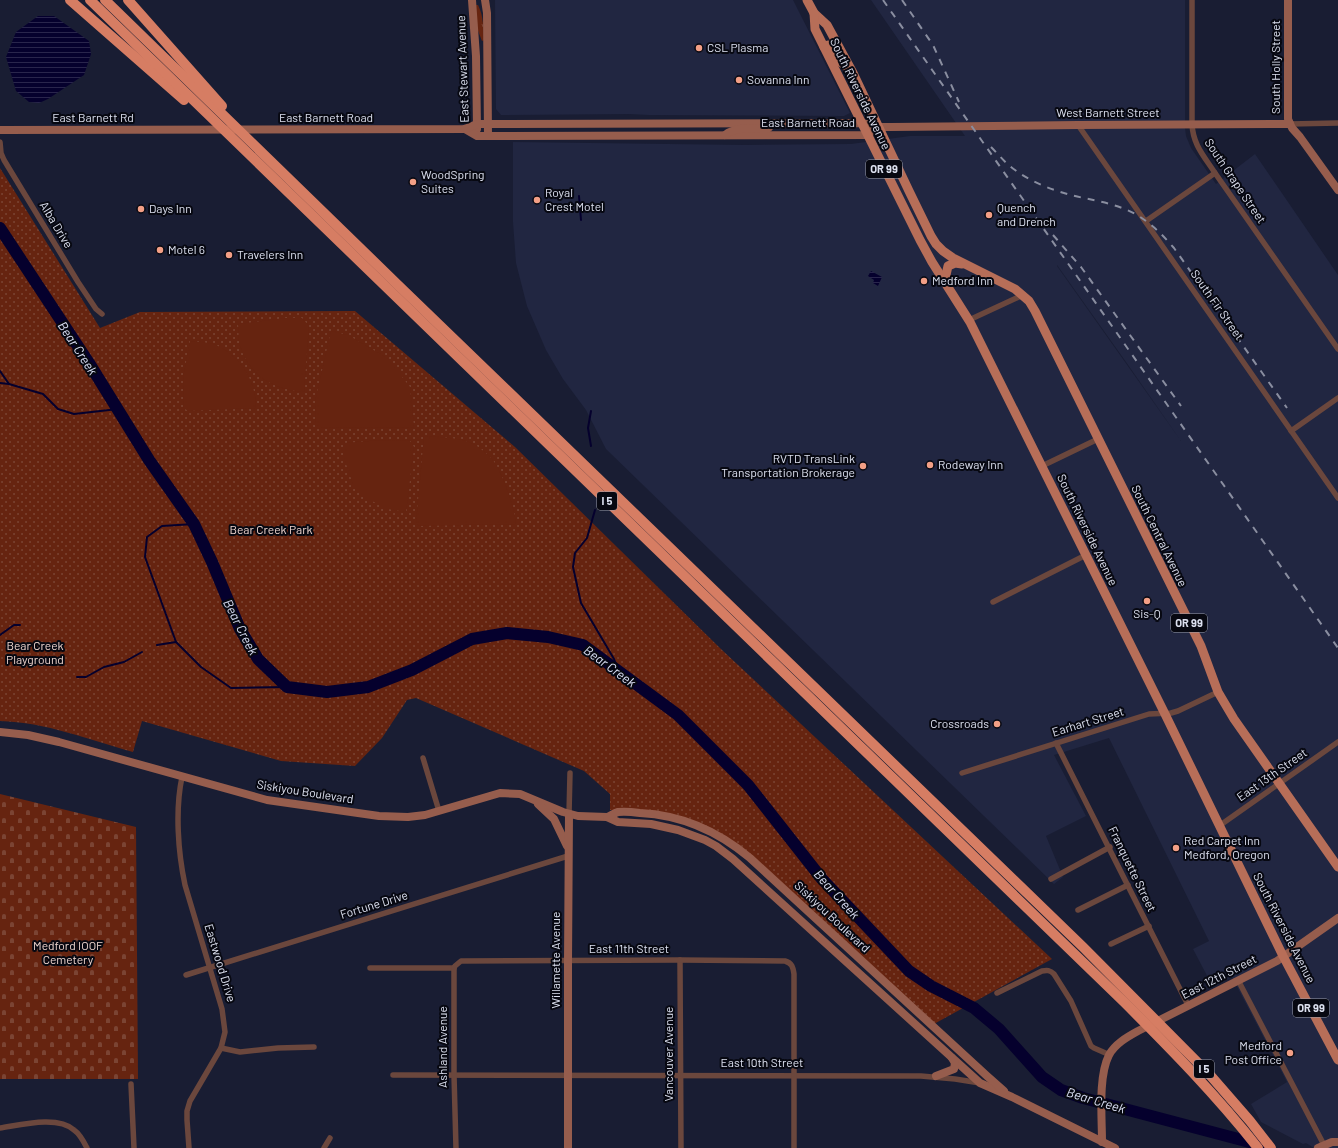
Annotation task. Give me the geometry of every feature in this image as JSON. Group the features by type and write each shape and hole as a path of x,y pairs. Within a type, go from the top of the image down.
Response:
{"highway":[{"path":"70,0 180,97 240,146"},
{"name":"I 5","path":"90,0 1128,999 1210,1075 1250,1121 1270,1148"},
{"name":"I 5","path":"105,0 1128,999 1241,1126 1258,1148"},
{"path":"128,0 256,146"}],"main road":[{"name":"South Riverside Avenue","path":"807,0 814,14 815,29 867,135 920,240 969,320 1219,826 1338,1060"},
{"name":"South Riverside Avenue","path":"814,14 827,25 853,73 936,244"},
{"path":"824,47 828,45 831,46 838,60 853,73"},
{"name":"South Central Avenue","path":"936,244 943,252 962,264 1015,289 1029,301 1201,646 1218,692 1234,719 1338,867"},
{"path":"949,289 946,275 948,266 955,263 962,264"}],"street":[{"name":"East Stewart Avenue","path":"472,0 476,56 477,136"},
{"name":"East Stewart Avenue","path":"485,0 487,13 488,136"},
{"name":"South Grape Street","path":"1192,0 1193,136 1215,173 1338,349"},
{"name":"South Holly Street","path":"1288,0 1288,116 1290,124 1338,190"},
{"path":"724,136 731,131 736,130 766,129 769,128 769,123"},
{"name":"East Barnett Road","path":"186,131 465,130 477,124 862,123 878,127"},
{"name":"West Barnett Street","path":"878,127 1338,123"},
{"name":"South Fir Street","path":"1078,125 1338,498"},
{"name":"East Barnett Road","path":"465,130 477,136 867,135 878,127"},
{"name":"East Barnett Rd","path":"0,130 186,131"},
{"name":"Alba Drive","path":"0,142 1,154 4,160 78,282 96,309 102,314"},
{"path":"1146,221 1215,173"},
{"path":"969,320 1022,295"},
{"path":"1291,431 1338,398"},
{"path":"1042,466 1098,439"},
{"path":"993,602 1086,555"},
{"name":"Earhart Street","path":"962,773 1056,742 1149,714 1165,714 1178,711 1218,692"},
{"name":"Siskiyou Boulevard","path":"0,732 44,738 267,800 318,808 393,817 408,817 439,811 500,793 513,792 530,797 569,814 588,817 607,817 619,812 644,813 660,815 690,823 706,829 730,843 750,858 986,1076 1012,1097"},
{"name":"Franquette Street","path":"1056,742 1188,1005"},
{"name":"East 13th Street","path":"1219,826 1338,742"},
{"path":"423,758 439,811"},
{"name":"Willamette Avenue","path":"568,1148 568,852 570,773"},
{"name":"Eastwood Drive","path":"182,777 178,801 181,870 224,1017 225,1032 221,1048 190,1101 187,1112 189,1148"},
{"path":"530,797 554,819 568,852"},
{"name":"Siskiyou Boulevard","path":"607,817 618,822 651,824 678,830 706,840 725,852 980,1083"},
{"path":"1052,879 1110,847"},
{"name":"Fortune Drive","path":"186,975 568,852"},
{"path":"1078,910 1128,885"},
{"name":"East 12th Street","path":"1110,1054 1118,1044 1130,1035 1277,961 1338,918"},
{"path":"1111,944 1149,926"},
{"name":"Vancouver Avenue","path":"680,960 681,1148"},
{"name":"East 11th Street","path":"454,968 461,961 785,961 790,963 794,974 794,1075"},
{"path":"370,968 454,968"},
{"name":"Ashland Avenue","path":"454,968 456,1148"},
{"path":"997,993 1042,971 1050,971 1054,974 1071,1001 1091,1046 1110,1054 1102,1085 1102,1145"},
{"path":"1238,980 1321,1147 1336,1140"},
{"path":"221,1048 240,1052 278,1048 314,1047"},
{"path":"936,1076 954,1069 955,1063 952,1058"},
{"name":"East 10th Street","path":"393,1075 936,1076 980,1083 1012,1097 1102,1145 1115,1148"},
{"path":"794,1075 794,1148"},
{"path":"131,1084 134,1148"},
{"path":"0,1128 37,1123 61,1123 74,1129 87,1148"},
{"path":"324,1148 330,1138"}],"shaded area":[{"path":"495,0 793,0 850,113 844,116 630,114 501,115 496,109"},
{"path":"871,0 1185,0 1185,128 1186,136 1191,148 1216,184 1255,154 1338,275 1338,1148 1314,1148 1306,1143 1303,1144 1261,1122 1251,1104 1287,1082 1232,977 1213,987 1193,949 1209,941 1109,738 1054,755 1086,816 1046,836 1063,877 1054,884 606,449 586,410 563,379 546,350 527,306 516,263 513,222 513,142 745,145 851,144 910,136 965,136","holes":["1057,265 1126,362 1181,441"]},
{"path":"38,16 54,16 89,41 91,54 84,75 48,99 39,103 29,102 16,91 6,57 16,32"},
{"path":"871,271 882,277 878,286 873,283 874,280 868,276"}],"green space":[{"path":"476,5 478,5 480,9 482,18 484,40 482,41 477,28"},
{"name":"Bear Creek Park","path":"0,168 100,328 140,312 355,311 515,447 722,650 1052,959 934,1024 720,834 635,810 610,810 610,794 584,771 416,698 407,700 382,738 355,766 281,761 142,721 133,752 51,728 17,722 0,721"},
{"path":"286,318 302,318 309,326 304,392 283,388 264,380 250,366 244,357 240,346 238,324"},
{"path":"331,331 348,335 387,358 410,387 414,427 320,427 315,424 316,397"},
{"path":"190,341 205,342 217,345 227,351 238,361 251,381 255,397 255,408 188,411 184,408 183,378"},
{"path":"424,436 464,440 482,449 492,459 500,472 513,509 516,524 419,526 416,523"},
{"path":"381,440 410,441 414,447 406,512 388,509 368,499 353,484 344,458 344,443"},
{"name":"Medford IOOF Cemetery","path":"0,794 136,827 138,1079 0,1079"}],"waterway":[{"path":"579,196 581,220"},
{"name":"Bear Creek","path":"0,228 89,363 149,460 194,524 212,562 240,629 258,659 287,687 327,692 368,687 412,670 472,639 507,633 548,637 583,645 678,715 748,785 822,879 909,971 931,986 974,1008 999,1029 1042,1077 1061,1090 1083,1098 1261,1145"},
{"path":"0,371 9,384"},
{"path":"0,383 9,384 43,394 58,409 74,414 118,409"},
{"path":"591,411 588,428 591,446"},
{"path":"595,510 587,538 575,553 573,567 581,603 614,659 619,672"},
{"path":"176,642 145,557 147,537 162,526 194,524"},
{"path":"0,635 14,625 20,625"},
{"path":"157,645 176,642 201,667 231,688 287,687"},
{"path":"77,677 86,677 104,667 124,662 142,652"}],"railway":[{"path":"883,0 1338,648"},
{"path":"902,0 933,45 959,102"},
{"path":"991,147 1012,168 1035,182 1064,193 1120,207 1141,217 1153,226 1174,248 1287,408"},
{"path":"1053,235 1081,267 1181,406"}],"place":[{"name":"CSL Plasma","path":"699,48"},
{"name":"Sovanna Inn","path":"739,80"},
{"name":"WoodSpring Suites","path":"413,182"},
{"name":"Royal Crest Motel","path":"537,200"},
{"name":"Days Inn","path":"141,209"},
{"name":"Quench and Drench","path":"989,215"},
{"name":"Motel 6","path":"160,250"},
{"name":"Travelers Inn","path":"229,255"},
{"name":"Medford Inn","path":"924,281"},
{"name":"Rodeway Inn","path":"930,465"},
{"name":"RVTD TransLink Transportation Brokerage","path":"863,466"},
{"name":"Sis-Q","path":"1147,601"},
{"name":"Crossroads","path":"997,724"},
{"name":"Red Carpet Inn Medford, Oregon","path":"1176,848"},
{"name":"Medford Post Office","path":"1290,1053"}],"park label":[{"name":"Bear Creek Playground","path":"35,653"}]}
